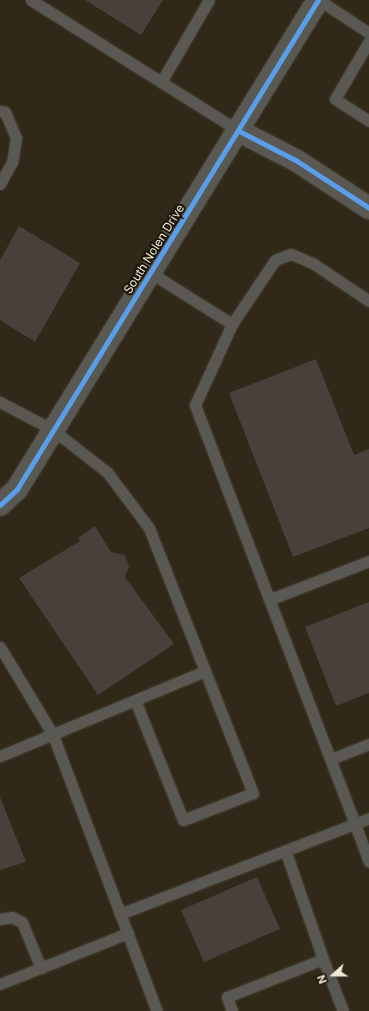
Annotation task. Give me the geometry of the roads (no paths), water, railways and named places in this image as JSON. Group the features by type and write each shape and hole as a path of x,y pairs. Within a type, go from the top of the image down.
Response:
{"street":[{"name":"South Nolen Drive","path":"0,505 17,489 239,131 318,0"},
{"path":"239,131 297,161 369,208"}],"lane":[{"path":"31,0 239,131"},
{"path":"161,82 209,0"},
{"path":"318,0 369,32"},
{"path":"369,41 335,99 369,120"},
{"path":"0,111 5,112 16,138 12,162 0,184"},
{"path":"369,301 314,264 291,254 275,260 232,324 195,405 271,599 369,862"},
{"path":"151,273 232,324"},
{"path":"0,402 53,430 107,472 149,528 253,793 183,820 135,700"},
{"path":"271,599 369,561"},
{"path":"0,646 53,735 157,1011"},
{"path":"0,756 205,671"},
{"path":"331,759 369,744"},
{"path":"120,914 369,818"},
{"path":"285,850 343,1011"},
{"path":"0,919 12,916 22,922 40,968"},
{"path":"0,984 128,933"},
{"path":"232,1011 227,997 324,959"}]}
